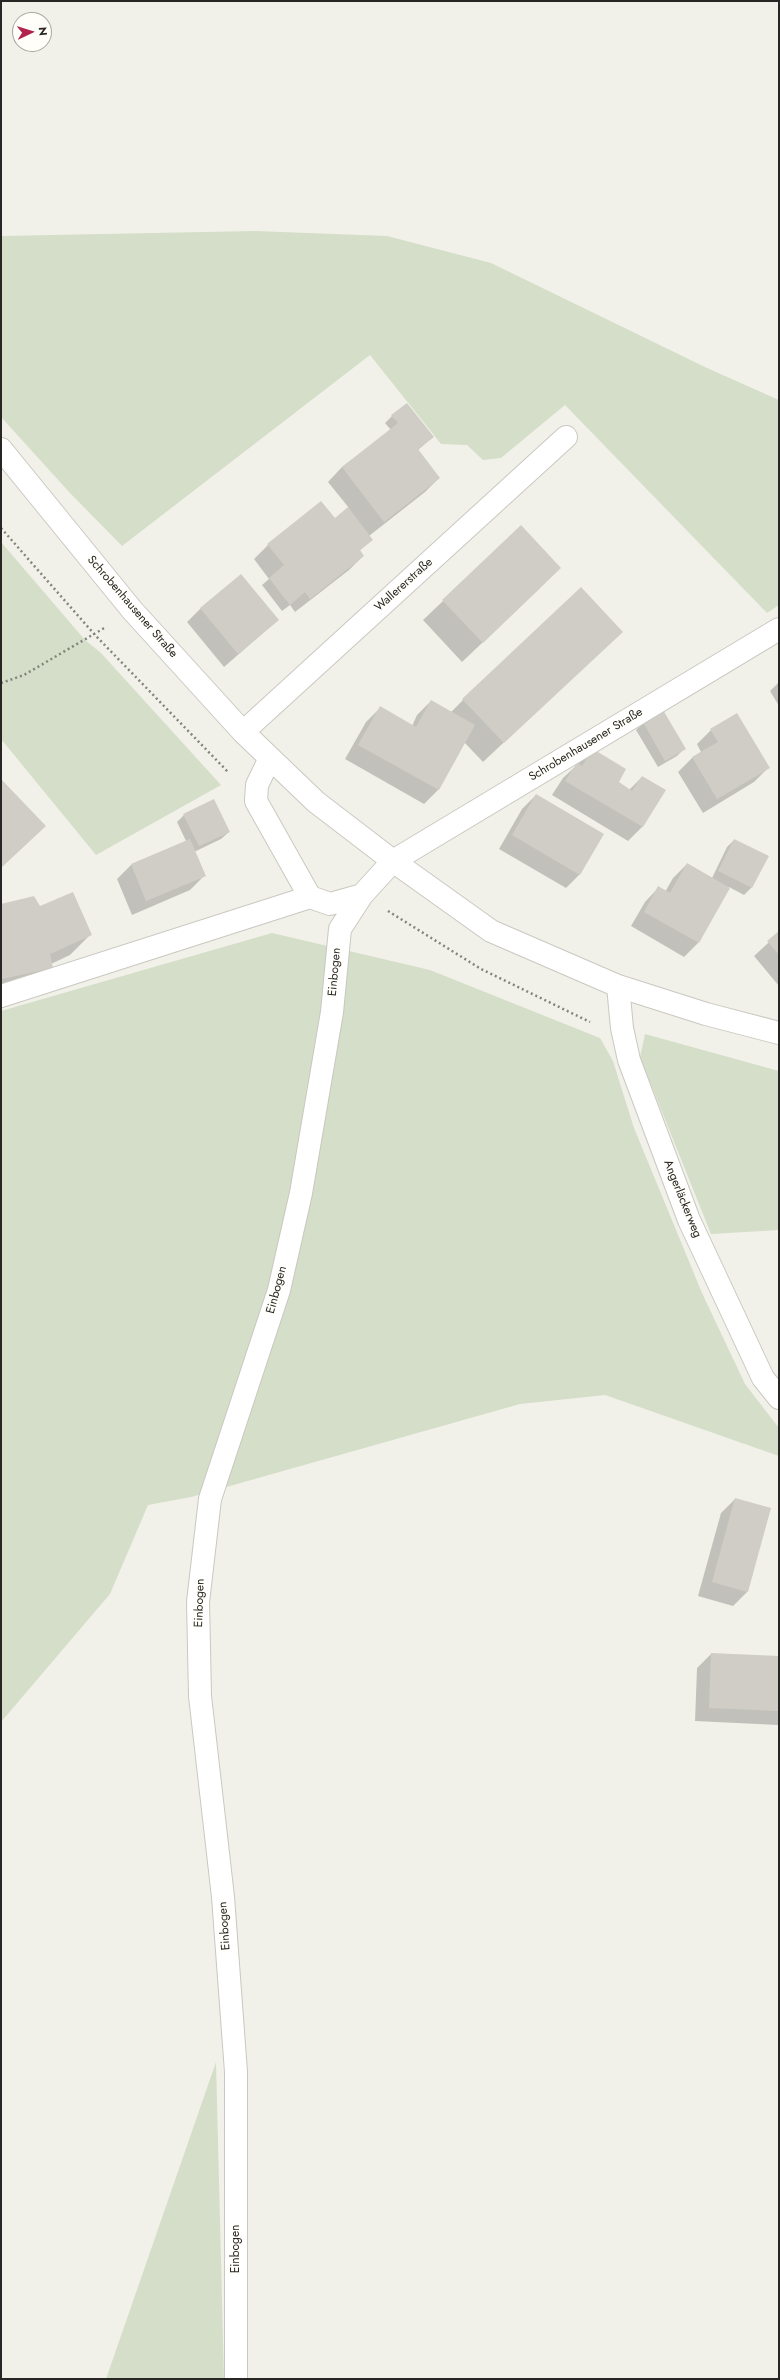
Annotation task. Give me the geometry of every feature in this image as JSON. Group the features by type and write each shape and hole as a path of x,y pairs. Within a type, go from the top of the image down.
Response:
{"street":[{"name":"Wallererstraße","path":"243,732 566,438"},
{"name":"Schrobenhausener Straße","path":"1,449 132,610 243,732 316,802 393,861 491,931 618,986 774,1027"},
{"name":"Schrobenhausener Straße","path":"393,861 779,628"},
{"path":"270,758 257,785 256,800 310,897"},
{"name":"Einbogen","path":"236,2379 236,2072 223,1897 200,1696 198,1602 210,1498 279,1290 301,1193 332,1012 340,929 362,895 393,861"},
{"path":"1,996 310,897 330,904 362,895"},
{"name":"Angerläckerweg","path":"618,986 622,1028 629,1060 689,1220 763,1378 779,1398"}],"path":[{"path":"1,528 95,634 256,800"},
{"path":"1,682 24,675 95,634 132,610"},
{"path":"362,895 481,969 599,1026 622,1028"}],"green space":[{"path":"255,231 387,236 491,263 707,368 779,400 779,605 767,613 565,405 501,458 483,460 467,445 441,444 370,355 122,546 70,493 1,417 1,236"},
{"path":"1,542 85,640 101,653 221,785 96,855 1,739"},
{"path":"272,933 430,970 600,1038 613,1061 634,1128 702,1293 745,1384 779,1428 779,1456 605,1395 520,1404 191,1497 148,1505 110,1594 1,1722 1,1011"},
{"path":"645,1034 779,1071 779,1230 711,1234 640,1057"},
{"path":"216,2062 224,2379 106,2379"}],"building":[{"path":"407,403 434,437 418,449 440,478 384,522 342,467 398,423 391,415"},
{"path":"321,501 335,518 348,507 373,540 360,550 364,556 310,599 305,592 290,605 269,578 284,565 267,544"},
{"path":"521,525 561,568 483,643 442,600"},
{"path":"241,574 279,620 238,654 200,608"},
{"path":"581,587 623,632 504,743 462,699"},
{"path":"431,700 475,725 439,790 358,745 380,706 416,727"},
{"path":"663,710 686,749 665,761 643,722"},
{"path":"737,713 770,768 717,799 692,757 718,742 710,729"},
{"path":"593,749 626,769 619,782 632,791 642,776 666,790 643,827 565,781 577,763 582,766"},
{"path":"1,779 46,826 1,868"},
{"path":"536,794 604,834 580,875 512,835"},
{"path":"214,799 230,832 199,846 183,814"},
{"path":"190,839 206,876 146,901 131,864"},
{"path":"734,839 769,856 752,888 718,871"},
{"path":"687,863 730,888 699,943 644,912 658,886 670,893"},
{"path":"73,892 92,935 50,954 53,968 2,979 1,904 34,896 40,906"},
{"path":"779,931 779,955 767,941"},
{"path":"735,1498 771,1508 748,1592 712,1582"},
{"path":"711,1653 779,1656 779,1711 709,1708"}]}
